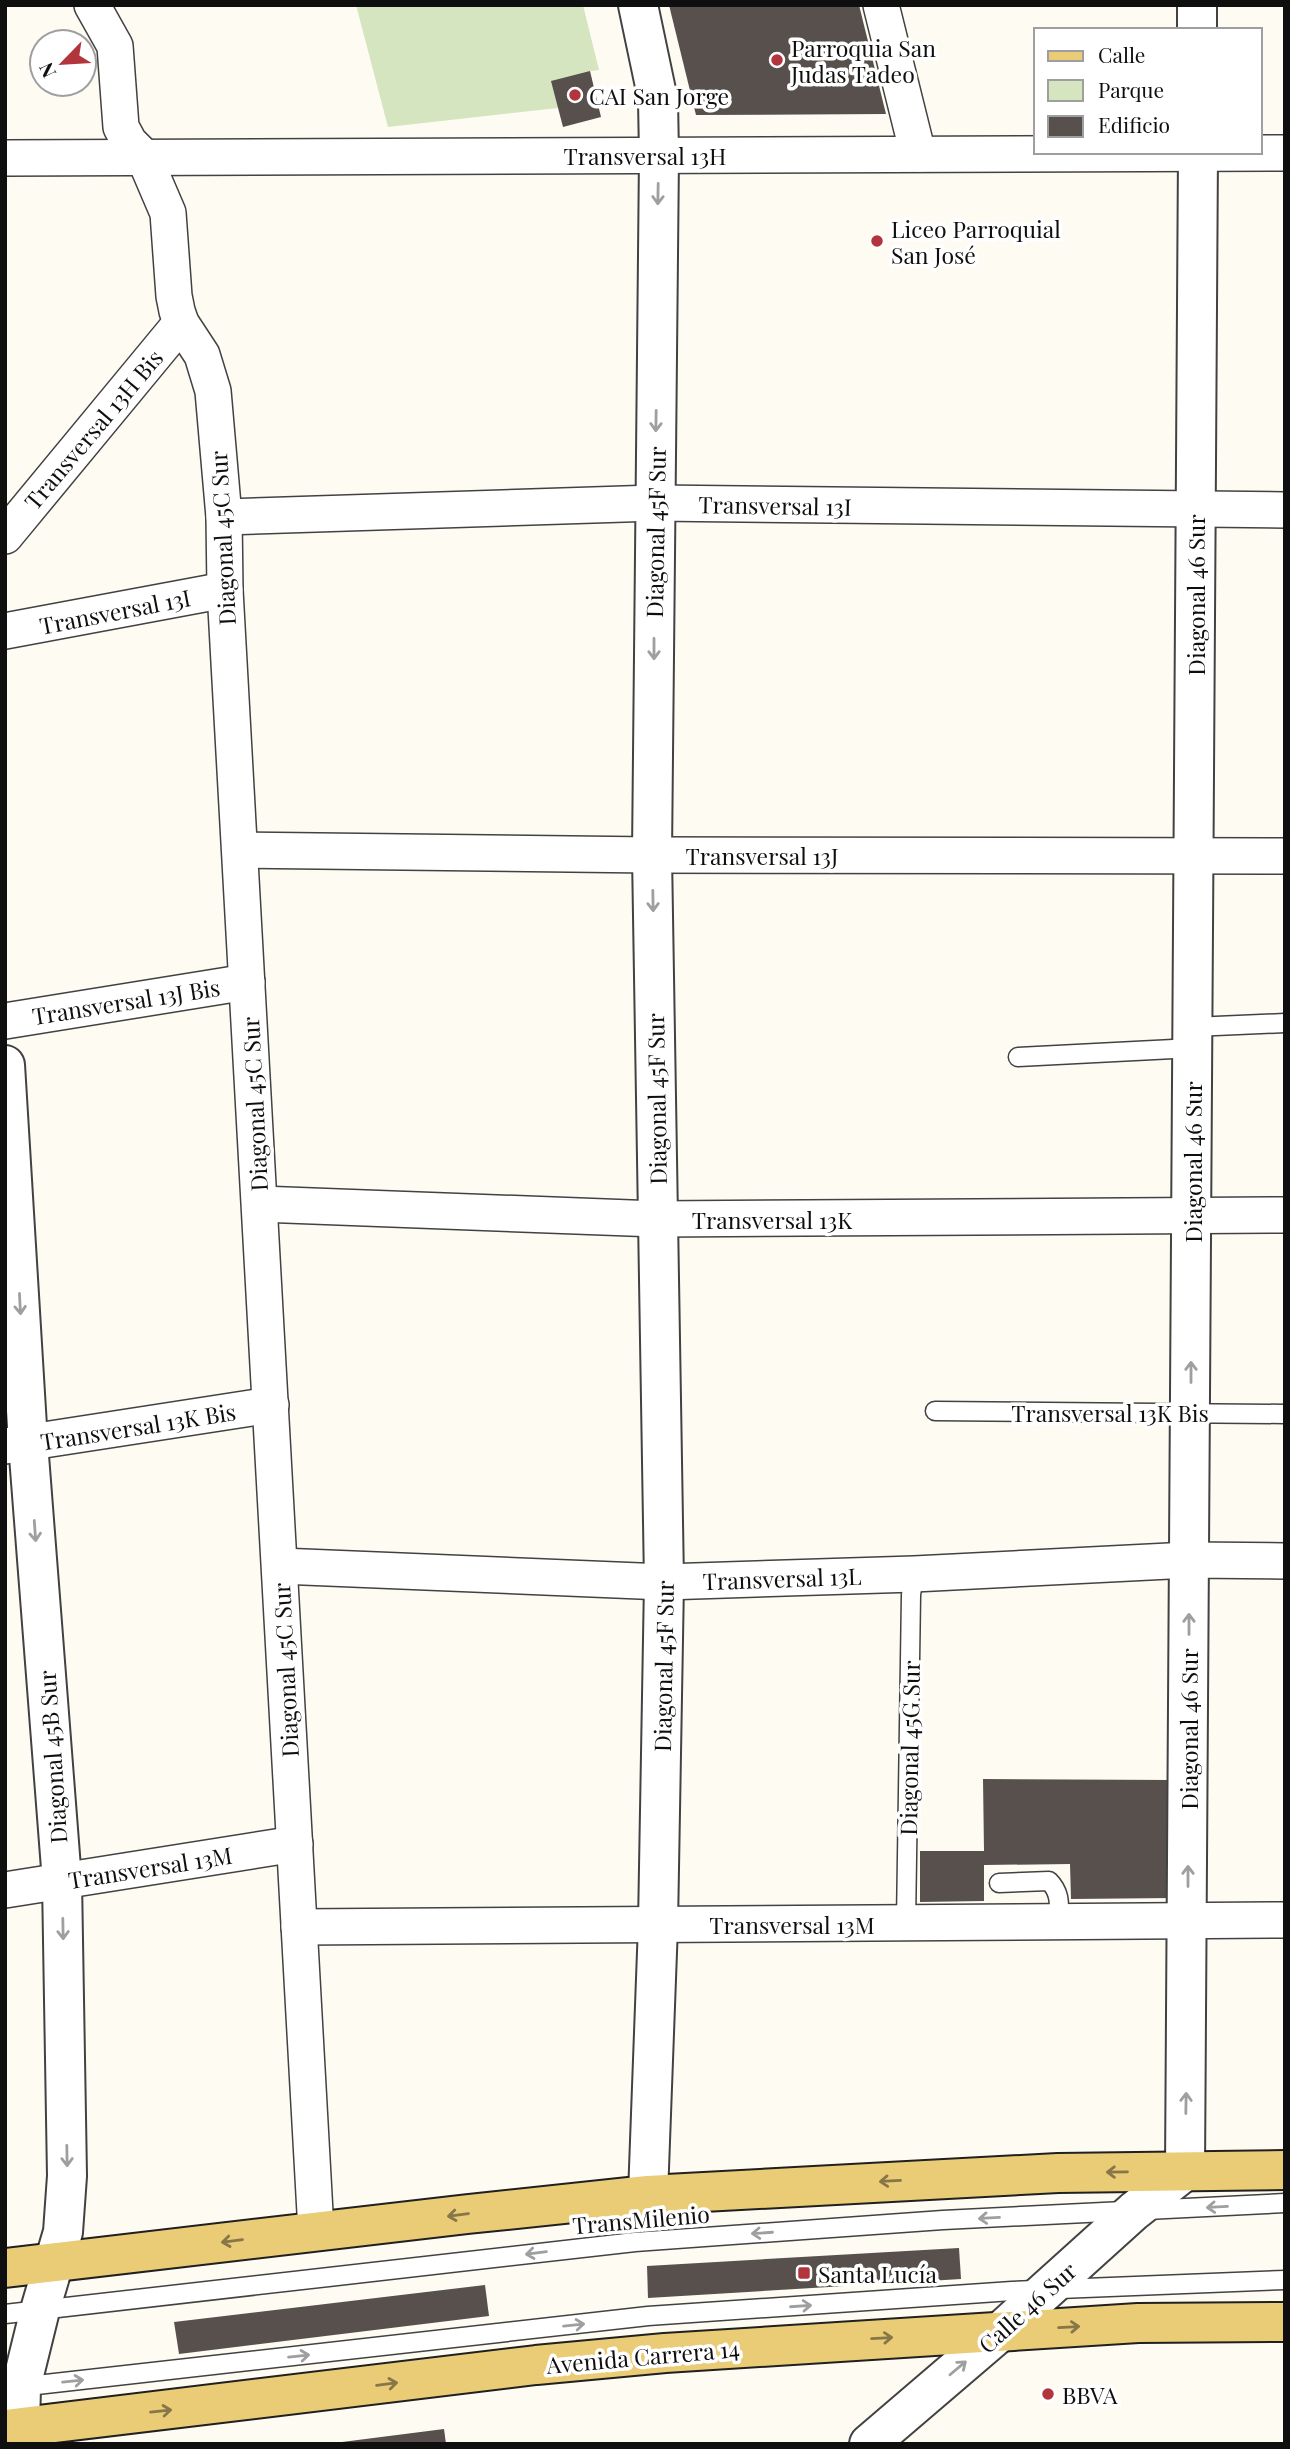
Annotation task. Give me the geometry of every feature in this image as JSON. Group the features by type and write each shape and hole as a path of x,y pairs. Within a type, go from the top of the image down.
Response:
{"main road":[{"path":"5,2268 648,2195 1058,2173 1285,2170"},
{"name":"Avenida Carrera 14","path":"17,2433 549,2364 809,2342 1138,2323 1285,2322"}],"street":[{"name":"Diagonal 45C Sur","path":"92,5 115,46 121,127 129,142 144,157 168,213 174,296 181,323 202,355 214,391 224,517 225,590 316,2231"},
{"name":"Diagonal 45F Sur","path":"638,5 658,100 659,155 652,855 664,1582 658,1925 648,2195"},
{"path":"881,5 918,154"},
{"path":"1197,5 1197,28"},
{"name":"Transversal 13H","path":"1262,153 1285,153"},
{"name":"Transversal 13H","path":"5,158 1034,154"},
{"name":"Diagonal 46 Sur","path":"1185,2171 1198,154"},
{"name":"Transversal 13H Bis","path":"5,536 181,323"},
{"name":"Transversal 13I","path":"224,517 655,503 1285,510"},
{"name":"Transversal 13I","path":"5,631 225,590"},
{"name":"Transversal 13J","path":"240,850 652,855 1285,856"},
{"name":"Transversal 13J Bis","path":"5,1021 247,982"},
{"name":"Diagonal 45B Sur","path":"5,1065 17,1445 62,1881 67,2176 63,2232 54,2262 23,2312 13,2388 17,2433"},
{"name":"Transversal 13K","path":"260,1204 657,1219 1285,1215"},
{"name":"Transversal 13K Bis","path":"17,1445 271,1405"},
{"name":"Transversal 13L","path":"279,1566 664,1582 914,1574 1189,1560 1285,1561"},
{"name":"Transversal 13M","path":"5,1890 295,1844"},
{"name":"Transversal 13M","path":"299,1927 1285,1920"},
{"name":"Calle 46 Sur","path":"869,2444 1001,2332 1134,2211 1185,2171"}],"lane":[{"path":"1018,1057 1193,1037 1285,1023"},
{"name":"Transversal 13K Bis","path":"934,1411 1285,1414"},
{"name":"Diagonal 45G Sur","path":"906,1923 911,1595 914,1574"},
{"path":"999,1883 1049,1881 1060,1899 1059,1921"},
{"name":"TransMilenio","path":"23,2312 635,2242 943,2220 1285,2203"},
{"path":"13,2388 648,2316 1047,2290 1285,2280"}],"green space":[{"path":"356,5 583,5 599,70 590,71 558,108 388,127"}],"building":[{"name":"Parroquia San Judas Tadeo","path":"669,5 859,5 886,114 696,115"},
{"name":"CAI San Jorge","path":"590,71 601,117 563,127 551,81"},
{"path":"983,1779 1171,1780 1173,1898 1071,1899 1070,1864 984,1865 984,1901 920,1902 920,1851 984,1851"},
{"name":"Santa Lucía","path":"959,2248 961,2279 648,2298 647,2266"},
{"path":"485,2285 489,2316 179,2354 174,2322"},
{"path":"444,2429 446,2444 342,2444 342,2442"}],"place":[{"name":"Parroquia San Judas Tadeo","path":"777,60"},
{"name":"CAI San Jorge","path":"575,95"},
{"name":"Liceo Parroquial San José","path":"877,241"},
{"name":"Santa Lucía","path":"804,2273"},
{"name":"BBVA","path":"1048,2394"}]}
